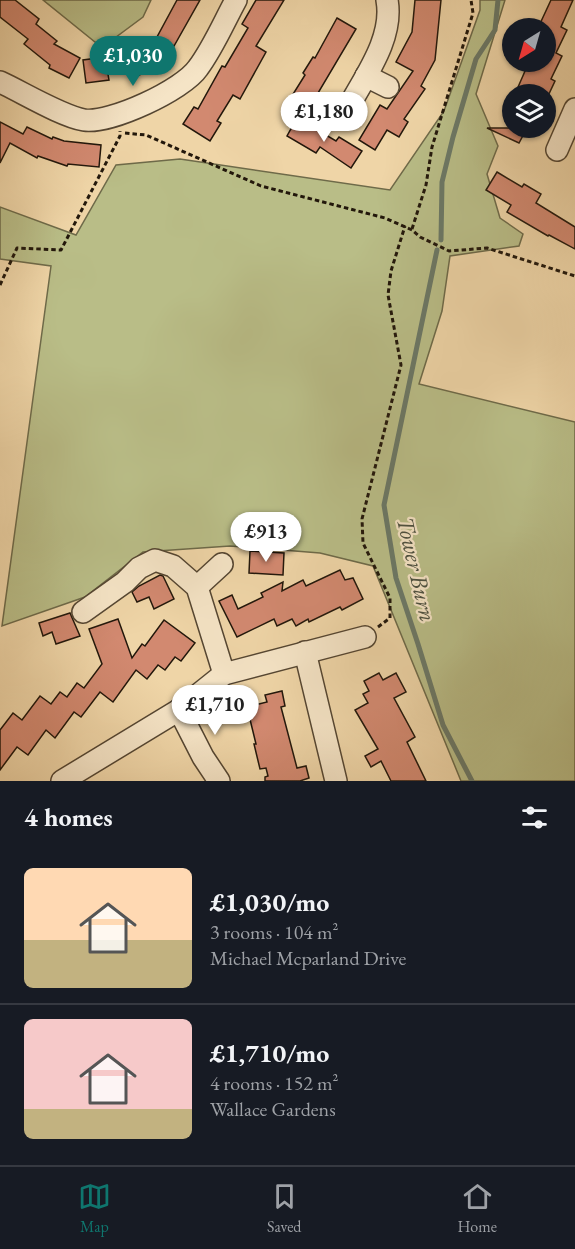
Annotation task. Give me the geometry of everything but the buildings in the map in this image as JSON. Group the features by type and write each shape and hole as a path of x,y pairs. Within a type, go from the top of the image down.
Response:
{"street":[{"path":"0,82 84,120 102,119 120,124 174,89 197,70 236,0"},
{"path":"348,108 380,47 387,26 387,0"},
{"path":"366,76 388,87"},
{"path":"557,150 575,109"},
{"path":"83,612 125,582 139,568 155,560 172,566 196,587 224,674"},
{"path":"196,587 222,564"},
{"path":"62,781 179,710 224,674 365,637"},
{"path":"305,652 336,781"},
{"path":"179,710 219,781"}],"path":[{"path":"412,230 426,185 435,137 474,13 471,0"},
{"path":"0,285 17,248 61,250 120,136 120,124 261,186 385,218 449,250 487,248 575,276"},
{"path":"365,637 390,618 390,598 363,543 362,519 401,365 388,295 391,271 405,226"}],"green space":[{"path":"43,0 151,0 143,17 108,43 95,42"},
{"path":"480,0 505,0 476,94 498,146 487,174 500,218 523,234 519,246 450,256 442,311 419,384 575,422 575,781 461,781 373,566 320,553 230,546 143,552 85,597 2,626 51,266 0,259 0,207 76,235 116,165 180,159 390,190 444,111 480,10"}],"waterway":[{"name":"Tower Burn","path":"441,240 442,182 476,59 495,30 498,0"},
{"name":"Tower Burn","path":"437,250 384,505 396,578 443,725 472,781"}]}
